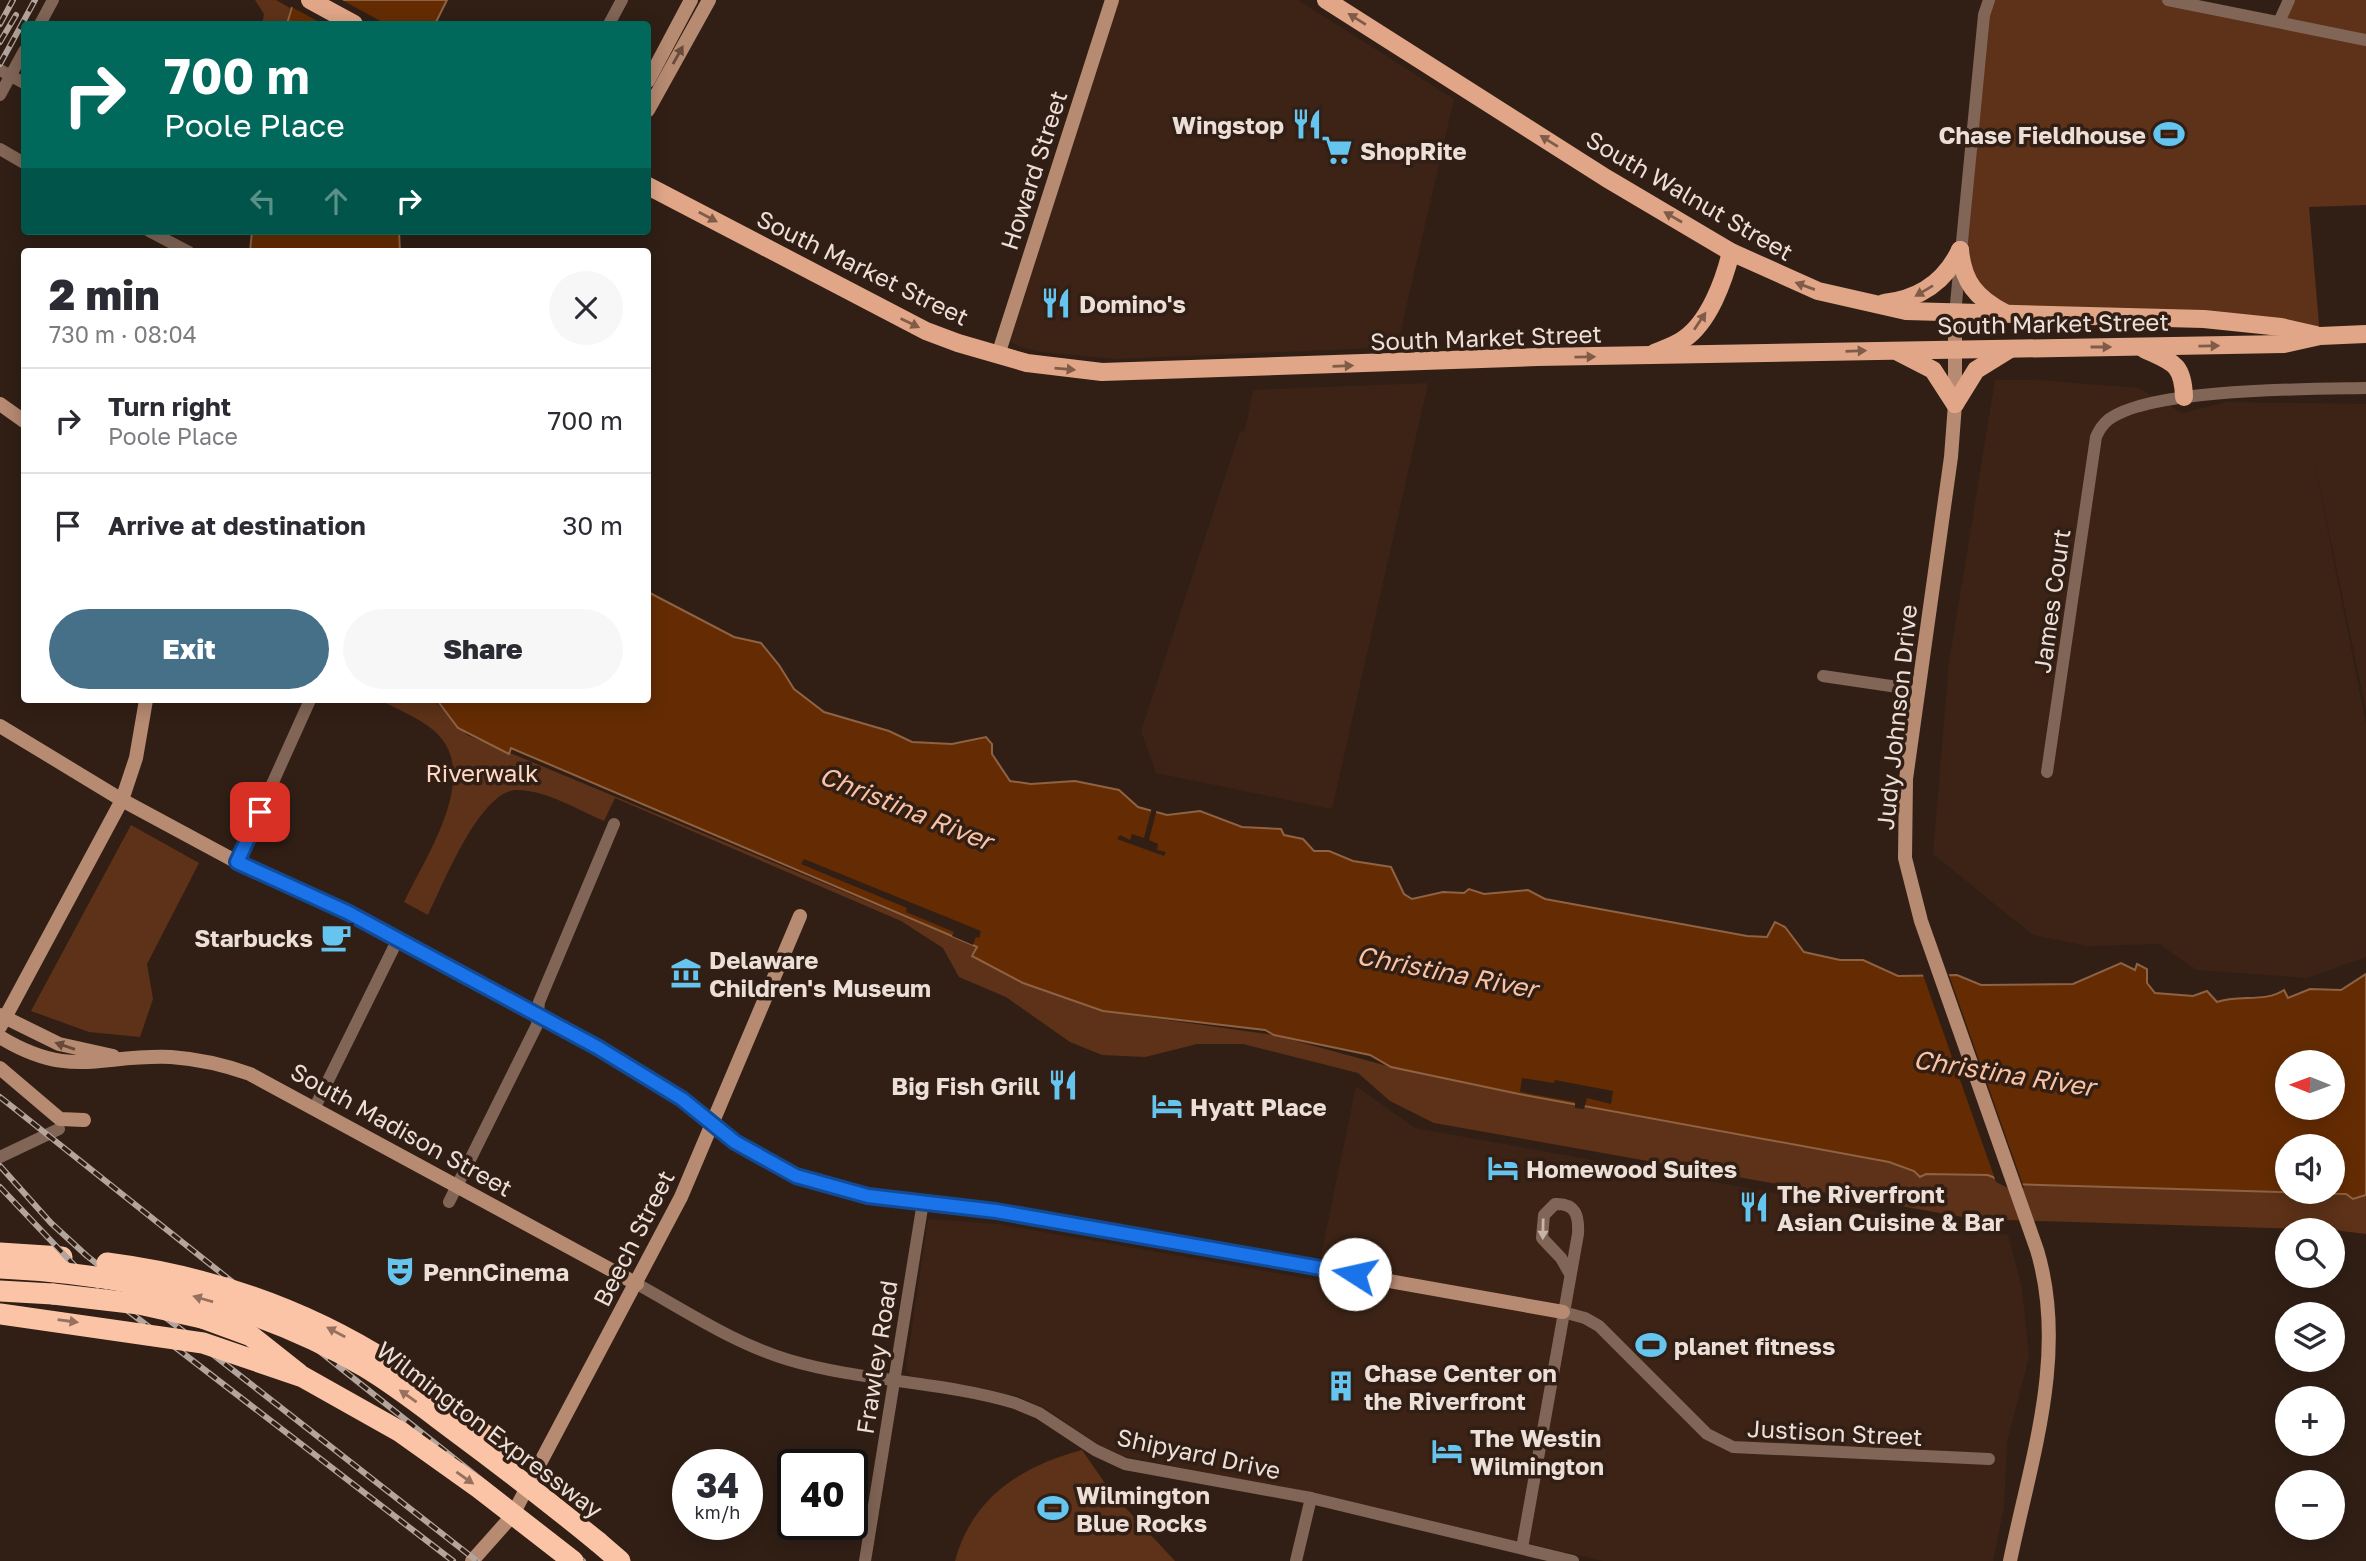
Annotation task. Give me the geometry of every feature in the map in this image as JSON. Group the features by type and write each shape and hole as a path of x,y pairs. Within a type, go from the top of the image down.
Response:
{"highway":[{"path":"0,1254 90,1260 170,1274 240,1293 322,1325 393,1366 538,1476 598,1542"},
{"name":"Wilmington Expressway","path":"0,1268 99,1276 149,1285 234,1309 313,1341 385,1380 620,1561"},
{"path":"0,1291 108,1300 202,1318 251,1336 303,1377 399,1431 479,1488 573,1561"},
{"path":"0,1314 203,1343 303,1377"}],"main road":[{"path":"310,0 348,21"},
{"name":"South Walnut Street","path":"1326,0 1606,178 1731,252 1795,283 1870,304 1955,314 2204,319 2281,327 2320,336"},
{"name":"South Market Street","path":"651,188 880,309 958,343 1048,367 1102,372 1955,348 2284,344 2320,336 2366,334"},
{"path":"1870,304 1919,295 1946,274 1960,250"},
{"path":"1960,250 1962,271 1972,290 2008,314"},
{"path":"1644,356 1683,340 1695,329 1710,304 1731,252"},
{"path":"2140,347 2177,366 2183,378 2184,397"},
{"path":"1895,350 1933,370 1955,404 1976,370 2012,348"}],"street":[{"path":"42,21 53,0"},
{"path":"611,21 622,0"},
{"path":"651,85 691,0"},
{"path":"651,85 709,0"},
{"name":"Howard Street","path":"998,355 1112,0"},
{"path":"1955,314 1984,16 1989,0"},
{"path":"2168,0 2366,40"},
{"path":"2279,22 2289,0"},
{"path":"0,95 5,73 21,54"},
{"path":"5,73 21,81"},
{"path":"0,149 21,161"},
{"path":"156,235 181,248"},
{"name":"Judy Johnson Drive","path":"1955,314 1955,404 1949,477 1905,790 1904,836 1912,891 2029,1229 2046,1288 2050,1352 2010,1561"},
{"path":"2184,397 2366,388"},
{"name":"James Court","path":"2047,772 2096,437 2101,427 2115,415 2184,397"},
{"path":"0,404 21,419"},
{"path":"1823,676 1918,690"},
{"path":"2,1020 122,800 140,743 146,703"},
{"path":"237,862 309,703"},
{"path":"0,726 122,800 237,862 398,939 653,1080 760,1158 796,1176 859,1195 1008,1213 1563,1312"},
{"path":"449,1202 537,1025 539,1002 614,824"},
{"name":"Beech Street","path":"472,1561 505,1527 637,1284 681,1197 800,916"},
{"path":"315,1107 398,939"},
{"name":"South Madison Street","path":"2,1020 76,1049 132,1059"},
{"name":"South Madison Street","path":"0,1037 34,1055 73,1063 170,1057 232,1068 315,1107 637,1284"},
{"path":"0,1068 60,1119 84,1120"},
{"path":"0,1157 59,1129"},
{"name":"Frawley Road","path":"865,1561 923,1202"},
{"path":"1522,1548 1570,1274 1578,1219 1569,1205 1555,1204 1544,1215 1542,1238 1562,1258 1570,1274"},
{"name":"Shipyard Drive","path":"637,1284 769,1353 804,1364 1015,1403 1039,1413 1095,1450 1125,1464 1311,1498 1573,1561"},
{"name":"Justison Street","path":"1563,1312 1585,1318 1599,1326 1707,1434 1733,1447 1989,1459"},
{"path":"524,1492 609,1561"},
{"path":"1296,1561 1311,1498"}],"shaded area":[{"path":"1105,0 1298,0 1454,99 1397,347 1115,359 1041,352 1020,347 997,334"},
{"path":"1995,380 2038,380 2139,388 2182,413 2226,402 2366,404 2366,710 2312,451 2366,724 2366,957 2307,978 2197,970 2159,944 2087,946 2033,935 1933,854 1949,663"},
{"path":"1428,383 1332,809 1156,773 1141,731 1240,432 1245,431 1253,390"},
{"path":"1356,1086 1415,1128 2008,1235 2022,1288 2029,1357 2007,1442 2004,1507 1993,1561 1603,1561 1324,1496 1123,1456 1100,1446 1045,1408 1017,1396 911,1376 906,1369 928,1219 997,1224 1316,1280"}],"green space":[{"path":"255,0 276,0 290,8 288,21 263,21 264,14"},
{"name":"Chase Fieldhouse","path":"1989,0 2168,0 2279,21 2295,0 2366,0 2366,205 2309,207 2320,336 2226,320 2008,315 1962,271"},
{"name":"Riverwalk","path":"386,703 437,703 467,735 977,947 972,956 1103,1011 1274,1035 1391,1067 1519,1094 1889,1162 1915,1171 1920,1177 1926,1174 1988,1175 2009,1184 2275,1192 2275,1204 2345,1204 2345,1194 2353,1199 2366,1195 2366,1234 2345,1231 2345,1218 2275,1218 2275,1228 1974,1219 1434,1123 1390,1101 1358,1073 1243,1044 1197,1044 1145,1057 1102,1055 1070,1042 1006,997 959,977 943,948 901,921 615,798 604,821 539,793 517,790 503,794 490,805 464,841 428,915 404,902 436,839 452,790 453,767 447,747 432,729"},
{"path":"131,825 199,863 147,964 153,999 140,1037 89,1032 31,1011"},
{"name":"Wilmington Blue Rocks","path":"1082,1450 1111,1492 1175,1561 955,1561 974,1519 1002,1487 1039,1465"}],"water":[{"path":"294,0 447,0 436,21 288,21"},
{"path":"252,235 399,235 400,248 250,248"},
{"name":"Christina River","path":"651,594 734,637 761,643 794,689 824,712 889,731 912,742 952,744 986,737 992,744 992,754 1010,781 1031,784 1075,781 1119,790 1138,807 1167,815 1200,811 1242,827 1281,829 1284,835 1303,839 1314,851 1329,851 1353,861 1391,867 1404,894 1412,899 1443,892 1464,893 1469,889 1484,894 1528,890 1545,899 1747,936 1767,937 1775,922 1785,927 1804,952 1840,960 1863,960 1898,976 1957,975 1981,985 2073,984 2121,963 2135,970 2137,964 2147,969 2147,983 2155,993 2193,996 2207,991 2217,1002 2269,996 2284,990 2288,998 2310,989 2341,990 2366,974 2366,1195 2353,1199 2345,1194 2345,1134 2275,1134 2275,1192 2009,1184 1988,1175 1926,1174 1920,1177 1914,1171 1889,1162 1519,1094 1391,1067 1370,1055 1274,1035 1265,1030 1103,1011 1023,983 972,956 977,947 973,945 511,748 509,754 458,728 439,703 651,703"}],"pier":[{"path":"290,0 342,0 380,21 317,21 288,5"},
{"path":"1152,807 1157,809 1149,840 1158,844 1157,850 1166,852 1164,856 1117,839 1120,835 1130,840 1132,834 1144,838"},
{"path":"804,859 981,931 979,938 976,937 973,945 952,936 954,932 906,912 907,908 801,864"},
{"path":"1922,972 1948,972 2024,1188 2008,1188 1996,1182"},
{"path":"1522,1078 1554,1083 1555,1080 1613,1091 1611,1104 1587,1098 1584,1109 1575,1108 1575,1102 1520,1092"}],"railway":[{"path":"0,24 13,0"},
{"path":"24,21 35,0"},
{"path":"0,42 16,15"},
{"path":"0,64 21,26"},
{"path":"0,1097 583,1561"},
{"path":"0,1166 51,1223 87,1256 477,1561"},
{"path":"0,1187 75,1266 123,1307 453,1561"}],"place":[{"name":"Wingstop","path":"1307,124"},
{"name":"Chase Fieldhouse","path":"2169,134"},
{"name":"ShopRite","path":"1337,150"},
{"name":"Domino's","path":"1056,303"},
{"name":"Starbucks","path":"336,937"},
{"name":"Delaware Children's Museum","path":"686,973"},
{"name":"Big Fish Grill","path":"1063,1085"},
{"name":"Hyatt Place","path":"1167,1106"},
{"name":"Homewood Suites","path":"1503,1168"},
{"name":"The Riverfront Asian Cuisine & Bar","path":"1754,1207"},
{"name":"PennCinema","path":"400,1271"},
{"name":"planet fitness","path":"1651,1345"},
{"name":"Chase Center on the Riverfront","path":"1341,1386"},
{"name":"The Westin Wilmington","path":"1447,1451"},
{"name":"Wilmington Blue Rocks","path":"1053,1508"}],"route":[{"path":"260,812 237,862 347,912 597,1047 682,1099 735,1142 796,1176 841,1191 868,1196 996,1211 1355,1274"}]}
